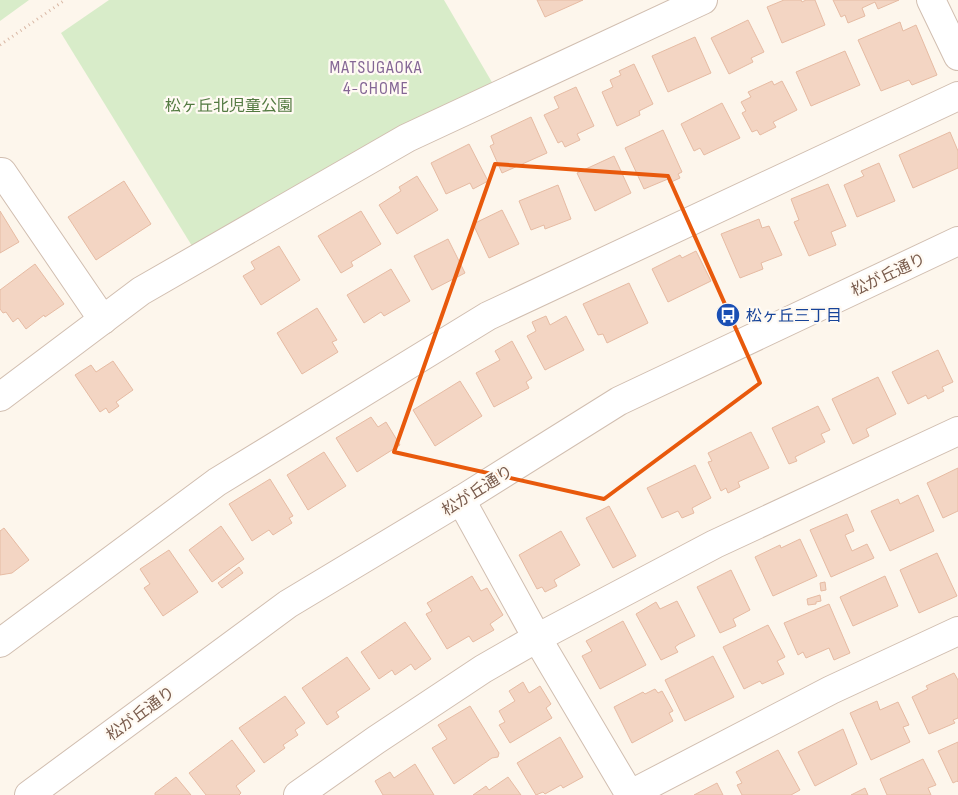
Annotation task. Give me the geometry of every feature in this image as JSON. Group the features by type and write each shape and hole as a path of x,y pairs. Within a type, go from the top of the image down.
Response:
{"street":[{"path":"0,397 141,291 407,138 703,0"},
{"path":"931,0 958,56"},
{"path":"0,643 217,482 488,316 958,96"},
{"path":"0,173 2,172 103,320"},
{"name":"松が丘通り","path":"29,795 288,604 461,500 619,401 958,241"},
{"path":"298,795 376,740 483,669 537,638 714,544 958,431"},
{"path":"461,500 537,638 630,795 831,690 958,631"}],"path":[{"path":"0,44 65,0"}],"highlighted area":[{"path":"495,164 668,176 760,383 604,499 394,452"}],"green space":[{"path":"0,0 29,0 0,21"},
{"name":"松ヶ丘北児童公園","path":"109,0 444,0 493,84 192,246 61,33"}],"building":[{"path":"537,0 583,0 545,17"},
{"path":"784,0 801,0 802,2 815,0 825,25 782,43 767,7"},
{"path":"833,0 899,0 878,9 875,2 862,8 865,16 848,23 845,15 841,17"},
{"path":"748,20 764,52 751,58 753,62 729,74 711,38"},
{"path":"900,22 903,31 916,25 937,75 912,85 909,80 881,91 858,40"},
{"path":"695,37 711,73 668,92 652,56"},
{"path":"845,51 860,85 811,106 796,72"},
{"path":"634,64 653,104 639,111 640,115 617,126 602,92 613,87 610,80 621,75 619,71"},
{"path":"772,81 774,85 782,81 797,110 773,122 776,127 760,135 757,130 752,132 742,113 746,111 741,102 751,97 748,92"},
{"path":"576,87 594,126 577,134 580,140 565,147 562,141 558,143 544,115 559,108 554,97"},
{"path":"722,103 740,138 704,155 700,148 694,151 681,124"},
{"path":"531,117 547,153 502,173 490,146 494,144 491,136"},
{"path":"663,130 682,172 678,174 680,178 669,183 668,179 644,189 625,148"},
{"path":"950,132 958,151 958,168 913,188 899,155"},
{"path":"469,144 488,181 473,189 470,183 446,194 431,163"},
{"path":"614,156 631,193 595,211 577,173"},
{"path":"879,163 895,201 857,217 844,185 864,176 861,171"},
{"path":"417,176 438,210 397,234 379,205 401,191 399,187"},
{"path":"124,181 151,224 96,260 68,217"},
{"path":"828,184 846,226 831,232 836,245 809,256 794,222 799,220 791,199"},
{"path":"558,185 571,219 545,229 544,225 531,230 519,201"},
{"path":"502,210 519,244 489,258 473,224"},
{"path":"0,211 19,242 0,253"},
{"path":"361,211 381,244 351,262 353,266 341,273 318,236"},
{"path":"759,219 762,228 769,226 782,255 761,263 763,269 740,278 721,234"},
{"path":"448,239 465,273 432,290 414,256"},
{"path":"279,246 300,280 261,305 243,276 255,269 251,262"},
{"path":"696,251 711,281 668,302 652,269 680,255 682,258"},
{"path":"35,264 64,304 45,317 44,315 26,329 18,318 13,322 6,312 3,313 0,309 0,290"},
{"path":"391,269 410,301 384,316 381,312 364,323 347,295"},
{"path":"629,283 648,323 607,343 603,334 598,335 583,304"},
{"path":"317,308 337,340 332,342 338,352 302,374 277,333"},
{"path":"546,316 550,325 566,316 584,350 545,370 527,336 536,331 532,322"},
{"path":"512,341 532,378 526,382 529,388 494,407 476,373 500,360 495,351"},
{"path":"938,350 953,382 942,387 944,391 928,399 926,395 908,404 892,372"},
{"path":"113,361 133,390 116,402 119,406 109,413 106,408 100,412 75,375 91,365 96,372"},
{"path":"878,377 896,414 866,429 869,436 853,444 832,399"},
{"path":"460,381 482,416 435,446 413,410"},
{"path":"818,406 830,430 821,434 825,442 795,457 797,461 789,464 772,428"},
{"path":"371,417 378,427 386,422 400,445 357,472 336,438"},
{"path":"751,432 769,468 738,482 740,487 728,493 726,488 721,491 708,462 712,461 708,453"},
{"path":"324,452 346,486 308,510 287,475"},
{"path":"695,465 711,498 692,508 694,513 682,518 678,511 662,518 647,488"},
{"path":"958,468 958,511 943,518 927,483"},
{"path":"270,479 293,516 289,518 292,523 273,535 269,530 252,541 229,504"},
{"path":"918,495 934,531 890,551 871,511 898,499 900,504"},
{"path":"609,506 636,556 613,568 586,518"},
{"path":"847,514 854,531 845,535 852,551 867,544 874,558 831,577 810,530"},
{"path":"221,526 244,559 212,582 189,550"},
{"path":"4,528 29,560 12,573 0,575 0,531"},
{"path":"561,531 580,565 554,580 557,586 545,592 542,587 537,589 519,555"},
{"path":"800,539 817,576 773,596 755,557 780,545 781,548"},
{"path":"169,550 198,592 163,616 144,588 150,584 140,569"},
{"path":"937,553 957,596 919,613 900,570"},
{"path":"239,567 243,573 222,588 218,583"},
{"path":"731,570 750,610 733,619 736,626 720,633 697,587"},
{"path":"472,576 481,591 487,588 503,615 490,624 494,630 473,642 469,636 447,649 426,614 432,611 427,603"},
{"path":"885,576 898,606 853,626 840,597"},
{"path":"825,582 826,590 821,591 820,583"},
{"path":"820,595 821,601 808,605 807,599"},
{"path":"677,601 695,636 675,647 678,652 661,660 636,614 656,602 660,609"},
{"path":"829,604 850,653 834,660 829,648 806,658 803,652 798,655 784,623"},
{"path":"623,621 646,665 600,689 582,656 592,651 586,641"},
{"path":"405,622 431,659 415,670 411,664 395,675 392,670 379,679 361,652"},
{"path":"768,625 785,657 777,661 784,674 762,684 760,681 744,689 723,647"},
{"path":"713,656 734,697 685,721 665,680"},
{"path":"347,657 370,689 336,712 339,717 327,725 302,688"},
{"path":"954,673 958,680 958,718 953,720 955,723 929,734 912,697 928,689 926,686"},
{"path":"523,682 529,693 540,686 551,704 546,708 552,718 510,743 499,725 505,722 499,711 515,701 509,691"},
{"path":"655,689 658,693 662,691 673,711 669,713 673,721 632,743 614,707 643,692 645,694"},
{"path":"285,696 305,723 295,730 298,735 283,745 285,748 264,763 239,728"},
{"path":"877,701 880,710 898,702 909,725 903,727 910,742 871,760 850,713"},
{"path":"470,706 499,753 498,757 492,758 454,784 432,748 447,739 438,725"},
{"path":"843,729 857,764 815,786 798,752"},
{"path":"560,737 583,777 563,788 561,785 545,794 543,792 536,795 517,763"},
{"path":"232,740 255,771 236,786 241,793 239,795 206,795 189,773"},
{"path":"958,742 958,782 953,783 938,751"},
{"path":"778,750 800,790 791,795 742,795 737,785 742,783 736,772"},
{"path":"923,759 936,785 928,788 931,795 887,795 880,779"},
{"path":"415,764 434,795 383,795 375,781 390,772 394,778"},
{"path":"176,777 191,795 155,795 155,793"},
{"path":"508,777 521,795 473,795 486,786 489,790"},
{"path":"717,783 723,795 694,795"},
{"path":"865,788 868,795 851,795"}],"place":[{"name":"松ヶ丘三丁目","path":"728,315"}],"district":[{"name":"MATSUGAOKA 4-CHOME","path":"376,77"}]}
